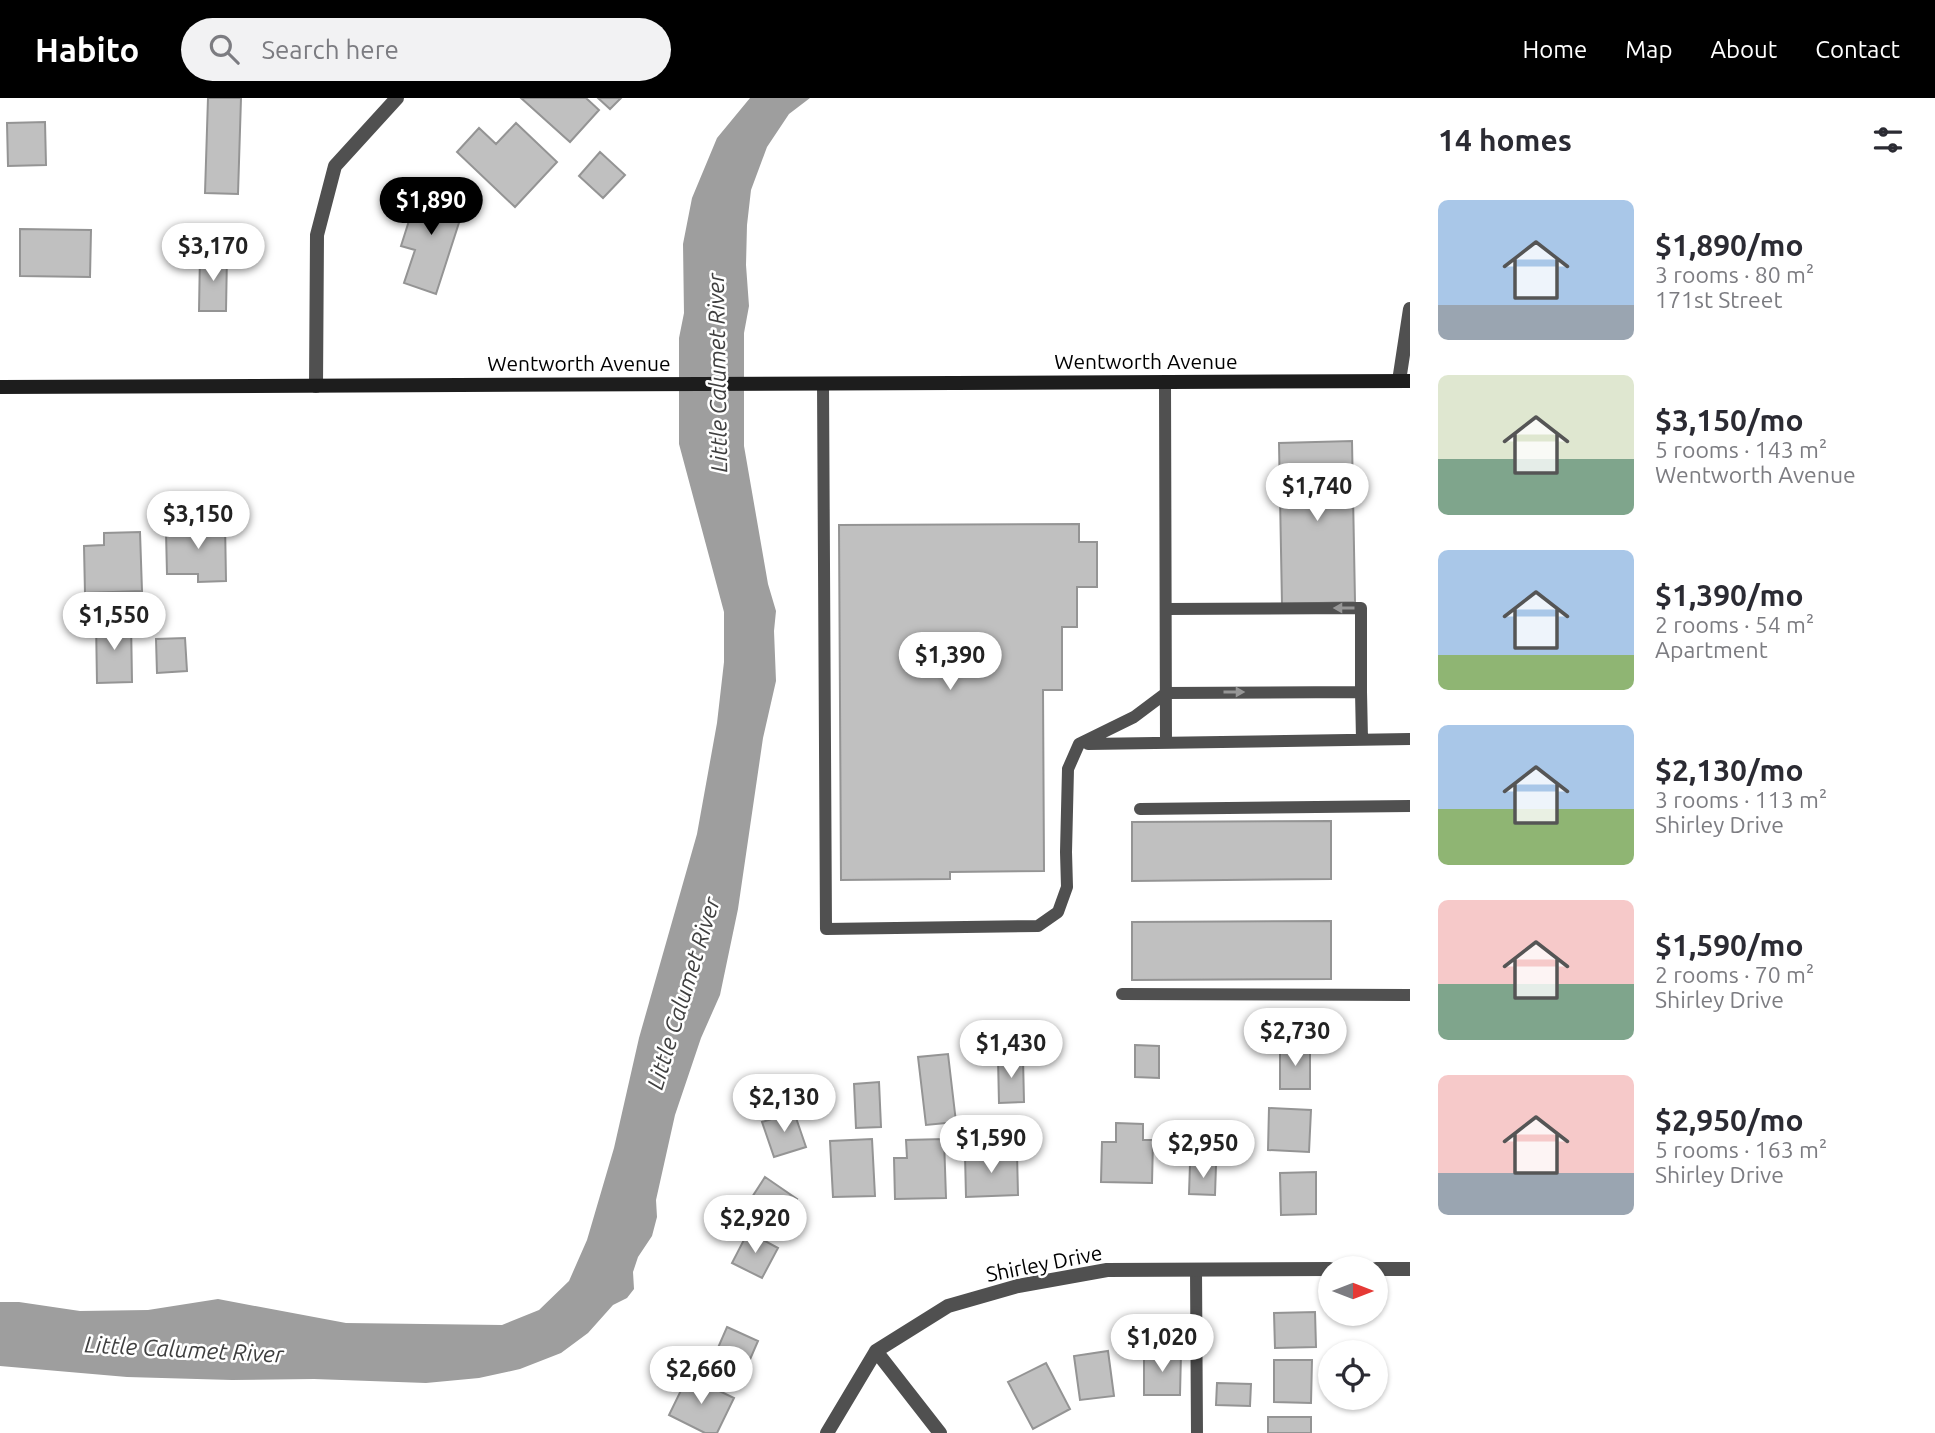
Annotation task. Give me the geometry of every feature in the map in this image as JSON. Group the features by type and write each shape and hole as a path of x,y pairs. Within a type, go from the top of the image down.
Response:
{"street":[{"path":"316,386 317,235 335,166 397,98"},
{"path":"1404,382 1410,309"},
{"name":"Wentworth Avenue","path":"0,387 1404,382"},
{"name":"Shirley Drive","path":"827,1433 876,1351 948,1306 1018,1286 1107,1270 1318,1269"},
{"path":"1388,1269 1410,1269"},
{"path":"876,1351 940,1433"}],"lane":[{"path":"1165,382 1166,743"},
{"path":"823,383 826,929 1038,926 1058,912 1067,887 1068,769 1079,744 1134,717 1166,693 1361,692"},
{"path":"1166,609 1361,608 1362,739"},
{"path":"1079,744 1410,739"},
{"path":"1140,809 1410,806"},
{"path":"1122,994 1410,995"},
{"path":"1196,1270 1197,1433"}],"water":[{"name":"Little Calumet River","path":"750,98 810,98 789,114 767,147 751,190 747,225 749,306 744,333 744,446 768,584 776,611 776,681 763,738 738,909 720,995 701,1038 675,1115 656,1200 657,1217 652,1236 638,1257 633,1272 634,1289 627,1298 613,1305 588,1333 561,1353 520,1369 479,1378 426,1383 314,1379 232,1380 127,1377 0,1366 0,1302 19,1302 80,1311 148,1310 218,1299 346,1323 502,1325 539,1310 569,1281 587,1240 614,1148 639,1038 697,834 717,723 724,662 724,612 679,444 679,338 684,313 683,244 692,198 717,138"}],"building":[{"path":"208,98 241,98 238,194 205,193"},
{"path":"521,98 586,98 599,110 570,142"},
{"path":"598,98 621,98 610,109"},
{"path":"45,122 46,165 8,166 7,123"},
{"path":"516,123 557,162 515,207 457,152 479,128 496,144"},
{"path":"600,152 625,175 603,198 579,176"},
{"path":"420,186 466,201 436,294 404,283 415,250 401,246"},
{"path":"20,229 91,230 90,277 20,276"},
{"path":"200,254 227,255 226,311 199,311"},
{"path":"1352,441 1355,602 1282,604 1279,443"},
{"path":"225,522 226,581 198,582 198,574 167,574 166,531 186,531 185,523"},
{"path":"1079,524 1079,542 1097,542 1097,587 1077,587 1077,627 1062,627 1062,690 1043,690 1044,871 950,872 950,879 841,880 839,525"},
{"path":"140,532 142,591 85,593 84,546 104,545 104,533"},
{"path":"131,620 132,682 97,683 96,621"},
{"path":"185,638 187,671 157,673 156,639"},
{"path":"1331,821 1331,879 1132,881 1132,822"},
{"path":"1331,921 1331,979 1132,980 1132,922"},
{"path":"1135,1045 1159,1046 1159,1078 1135,1077"},
{"path":"1280,1047 1310,1048 1310,1089 1280,1089"},
{"path":"948,1054 956,1122 926,1125 918,1057"},
{"path":"998,1058 1023,1058 1024,1102 999,1103"},
{"path":"879,1082 881,1127 856,1128 854,1084"},
{"path":"1269,1108 1311,1110 1309,1152 1268,1150"},
{"path":"794,1112 806,1147 774,1157 762,1122"},
{"path":"1116,1123 1143,1124 1143,1140 1153,1140 1152,1183 1101,1182 1102,1142 1116,1142"},
{"path":"872,1139 875,1196 833,1197 830,1141"},
{"path":"944,1139 946,1198 895,1199 894,1158 907,1158 906,1140"},
{"path":"1017,1153 1018,1195 966,1197 965,1155"},
{"path":"1190,1164 1216,1165 1215,1195 1189,1194"},
{"path":"1316,1172 1316,1214 1281,1215 1280,1173"},
{"path":"765,1177 797,1199 775,1233 743,1211"},
{"path":"748,1232 778,1248 762,1278 732,1263"},
{"path":"1315,1312 1316,1347 1275,1348 1274,1313"},
{"path":"727,1327 758,1341 745,1371 714,1357"},
{"path":"1108,1351 1114,1396 1080,1400 1074,1356"},
{"path":"1144,1352 1181,1353 1180,1395 1144,1395"},
{"path":"1274,1360 1312,1360 1311,1403 1274,1402"},
{"path":"1046,1363 1070,1409 1033,1429 1008,1382"},
{"path":"688,1376 734,1398 717,1433 705,1433 669,1415"},
{"path":"1217,1383 1251,1384 1250,1406 1216,1405"},
{"path":"1268,1417 1311,1417 1311,1433 1268,1433"}]}
